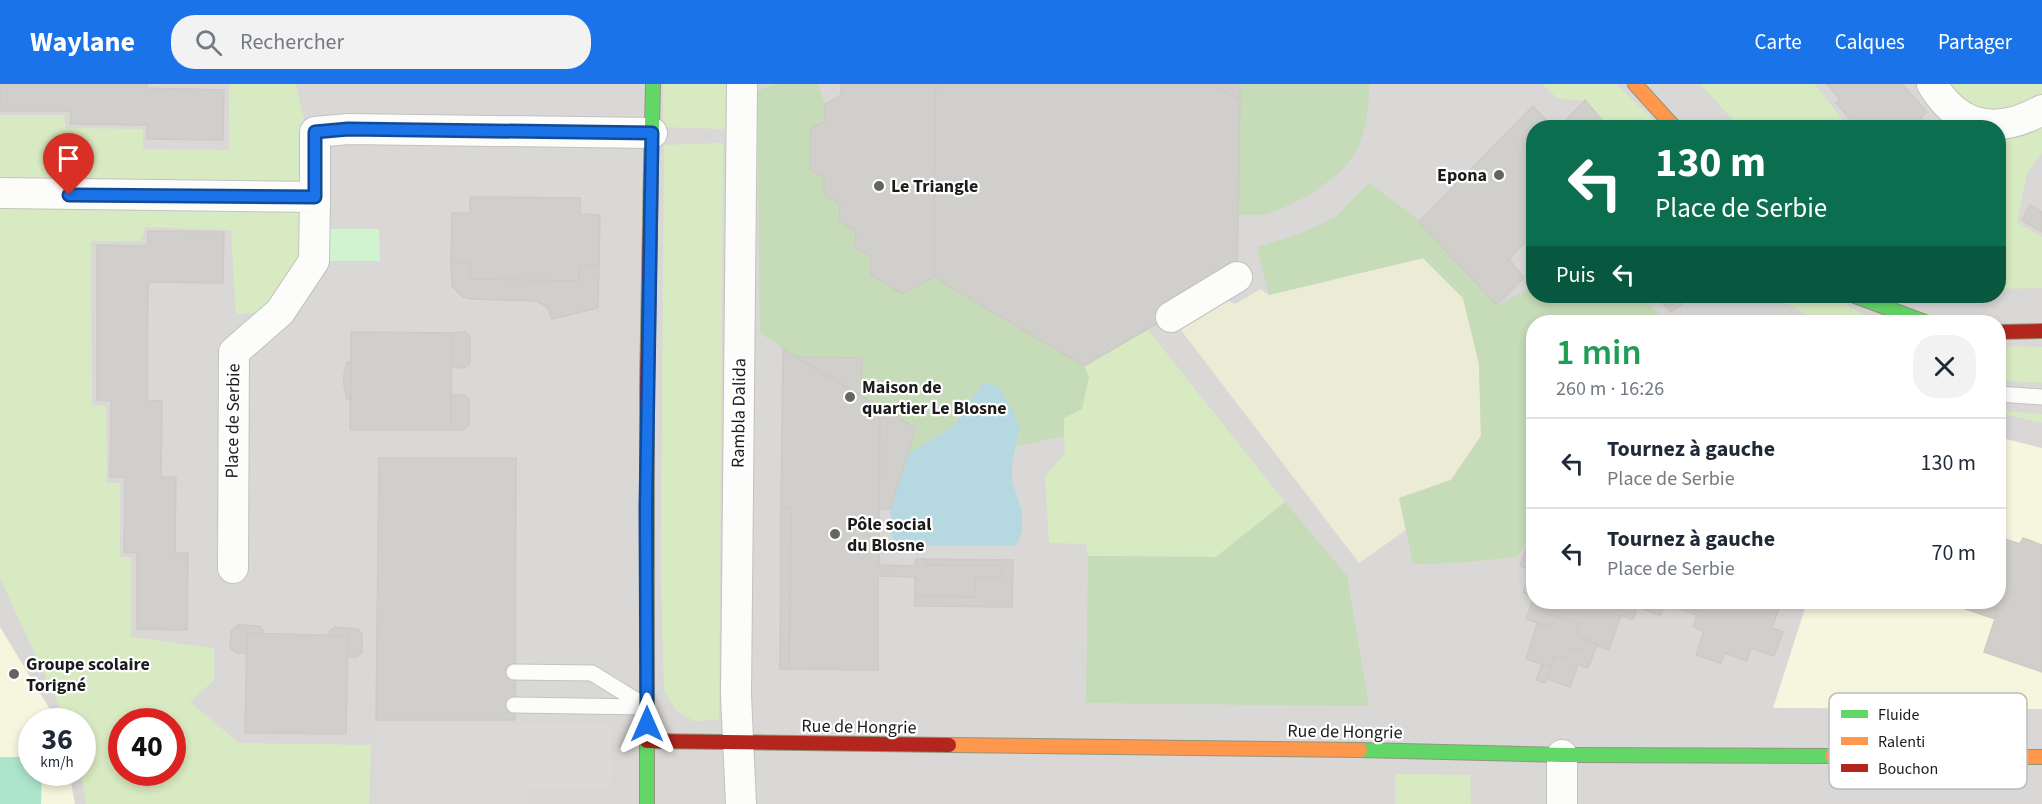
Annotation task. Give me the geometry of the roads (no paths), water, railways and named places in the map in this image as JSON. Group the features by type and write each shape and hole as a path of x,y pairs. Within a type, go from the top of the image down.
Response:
{"street":[{"path":"647,804 647,400 653,84"},
{"name":"Rambla Dalida","path":"741,804 740,742 736,695 742,84"},
{"path":"1635,84 1668,120"},
{"path":"1932,84 1940,98 1954,112 1971,120"},
{"path":"2006,125 2042,110"},
{"name":"Place de Serbie","path":"232,568 234,352 280,312 314,261 315,132 348,129 652,133"},
{"path":"0,193 315,197"},
{"path":"1171,317 1237,277"},
{"path":"1874,303 1907,315"},
{"path":"2006,332 2042,331"},
{"name":"Rue de Hongrie","path":"647,741 1376,750 1562,755 1829,756"},
{"path":"1562,755 1562,804"},
{"name":"Rue de Hongrie","path":"2027,757 2042,757"}],"lane":[{"path":"2006,395 2042,397"},
{"path":"514,672 592,673 647,706"},
{"path":"514,705 647,706"}],"water":[{"path":"983,383 999,386 1020,429 1012,463 1012,481 1022,511 1022,531 1016,546 893,546 890,509 908,454 953,426"}],"place":[{"name":"Epona","path":"1499,175"},
{"name":"Le Triangle","path":"879,186"},
{"name":"Maison de quartier Le Blosne","path":"850,397"},
{"name":"Pôle social du Blosne","path":"835,534"},
{"name":"Groupe scolaire Torigné","path":"14,674"}]}
